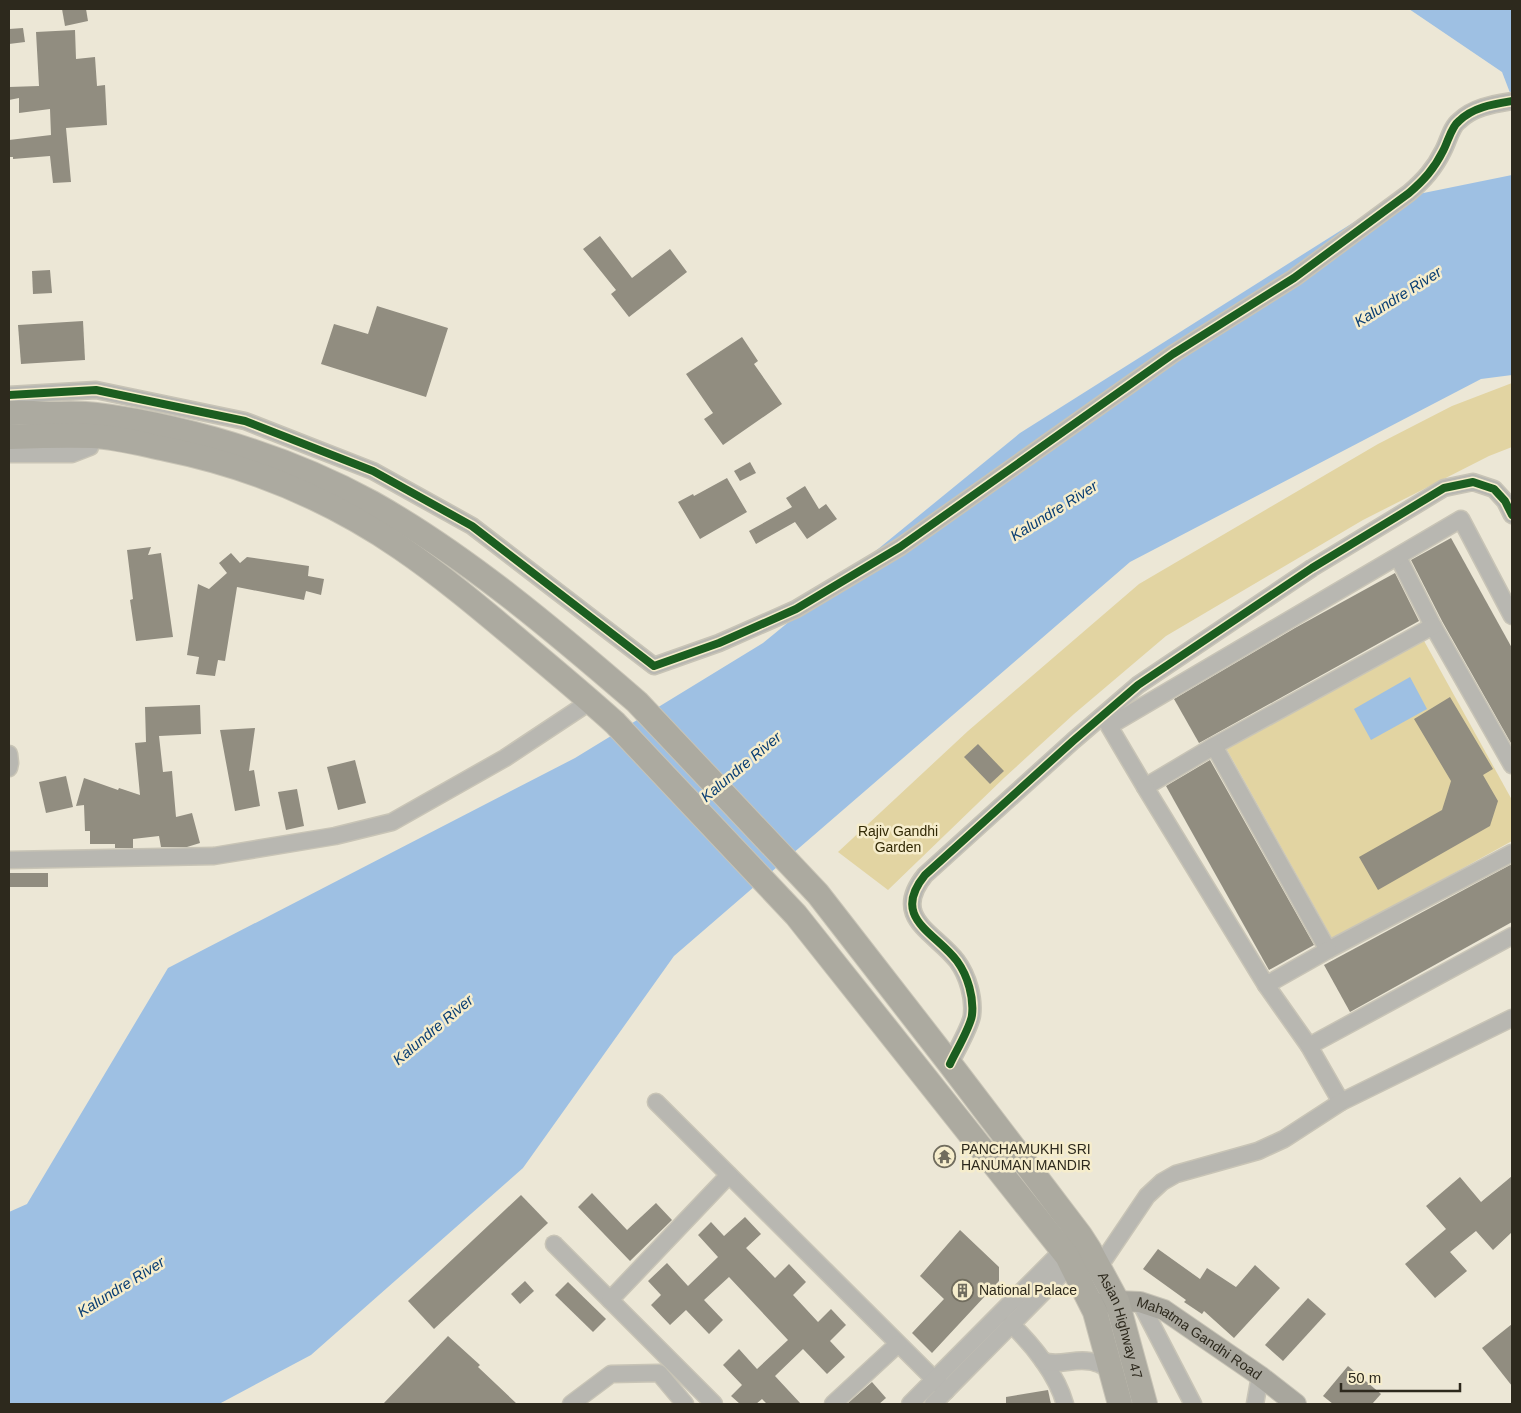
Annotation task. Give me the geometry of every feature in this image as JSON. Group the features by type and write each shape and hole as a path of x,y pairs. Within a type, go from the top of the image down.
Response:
{"highway":[{"path":"9,414 95,415 142,422 200,435 276,460 321,478 371,502 417,530 499,588 637,702 818,894 950,1064 1080,1253"},
{"path":"9,437 93,436 125,440 200,456 267,478 348,515 400,547 445,580 615,723 796,914 1080,1253"},
{"name":"Asian Highway 47","path":"1080,1253 1128,1301 1145,1404"},
{"name":"Asian Highway 47","path":"1080,1253 1092,1305 1120,1404"}],"main road":[{"name":"Mahatma Gandhi Road","path":"1092,1305 1128,1301 1164,1310 1260,1376 1296,1404"}],"street":[{"path":"9,395 96,390 244,421 373,472 472,526 654,666 719,643 796,609 900,547 1174,354 1294,278 1409,193 1426,178 1442,154 1458,121 1474,111 1489,105 1512,101"},
{"path":"9,454 72,454 90,447 93,436"},
{"path":"950,1064 972,1017 972,1001 967,981 957,962 918,922 912,911 915,887 925,875 1138,685 1312,568 1444,488 1473,482 1494,489 1505,501 1512,515"},
{"path":"1341,1102 1309,1046 1266,985 1109,726 1461,520 1512,616"},
{"path":"1398,557 1433,626 1512,765"},
{"path":"1145,786 1433,626"},
{"path":"9,860 214,856 335,836 392,822 505,758 591,702"},
{"path":"1214,746 1328,950"},
{"path":"9,754 9,768"},
{"path":"1266,985 1328,950 1512,853"},
{"path":"1309,1046 1512,936"},
{"path":"910,1404 934,1379 1162,1182 1176,1174 1258,1151 1284,1139 1341,1102 1512,1018"},
{"path":"656,1102 946,1390"},
{"path":"610,1300 728,1175"},
{"path":"554,1244 714,1404"},
{"path":"933,1404 1080,1253"},
{"path":"1128,1301 1193,1404"},
{"path":"1011,1324 1028,1340 1043,1361 1062,1395 1064,1404"},
{"path":"832,1404 898,1344"},
{"path":"1043,1361 1058,1364 1080,1361 1095,1362 1111,1370"},
{"path":"571,1404 611,1374 659,1373 685,1404"},
{"path":"1255,1404 1260,1376"}],"green space":[{"name":"Rajiv Gandhi Garden","path":"1512,383 1512,447 1489,456 1363,520 1166,636 1074,714 1005,777 888,890 838,852 968,731 1139,584 1378,444 1452,406"},
{"path":"1423,639 1512,800 1512,841 1333,940 1226,748"}],"water":[{"path":"1409,9 1512,9 1512,98 1502,72"},
{"name":"Kalundre River","path":"1512,175 1512,375 1481,379 1130,562 674,956 523,1168 311,1355 219,1404 9,1404 9,1212 27,1204 168,968 575,758 763,643 1020,433 1389,200"},
{"path":"1410,677 1427,709 1371,740 1354,709"}],"building":[{"path":"62,9 86,9 88,21 65,26"},
{"path":"23,28 25,42 9,44 9,29"},
{"path":"75,30 76,59 95,57 97,86 105,85 107,125 66,128 71,182 53,183 50,156 13,159 13,157 9,157 9,140 51,135 50,109 19,113 19,98 9,100 9,87 39,86 36,32"},
{"path":"600,236 632,278 670,249 687,272 629,317 611,294 616,290 583,249"},
{"path":"50,270 52,293 33,294 32,271"},
{"path":"377,306 448,328 426,397 321,364 334,324 368,334"},
{"path":"83,321 85,360 21,364 18,325"},
{"path":"742,337 758,361 754,364 782,404 723,445 704,419 713,413 686,374"},
{"path":"750,462 756,473 740,481 734,471"},
{"path":"727,478 747,512 700,539 678,502 693,494 694,496"},
{"path":"805,486 819,509 826,504 837,519 807,539 795,522 756,544 749,531 792,507 786,498"},
{"path":"1451,538 1512,648 1512,745 1442,621 1411,560"},
{"path":"151,547 148,555 161,553 173,637 136,641 130,600 133,599 127,550"},
{"path":"231,553 240,563 247,557 309,566 308,576 324,579 321,595 306,591 304,600 237,587 225,661 218,660 215,676 196,674 199,657 187,655 198,584 209,589 227,573 219,563"},
{"path":"1395,573 1419,621 1199,743 1174,699 1295,628"},
{"path":"1450,697 1493,769 1483,775 1498,801 1490,826 1378,890 1359,857 1442,810 1451,781 1414,719"},
{"path":"200,705 201,734 159,736 163,772 172,771 176,817 192,813 200,843 187,847 161,847 159,836 133,839 133,848 115,848 115,844 90,844 90,831 85,831 84,805 76,806 84,778 118,790 119,788 140,795 135,743 146,742 145,707"},
{"path":"255,728 249,771 254,770 260,806 235,811 220,730"},
{"path":"978,744 1004,771 990,784 964,757"},
{"path":"355,760 366,803 338,810 327,767"},
{"path":"1210,760 1314,945 1269,970 1166,786"},
{"path":"66,776 73,807 46,813 39,782"},
{"path":"297,789 304,826 286,830 278,792"},
{"path":"1512,864 1512,922 1350,1012 1324,965"},
{"path":"9,873 48,873 48,887 9,887"},
{"path":"1512,1176 1512,1232 1493,1250 1476,1231 1450,1252 1467,1271 1435,1298 1405,1264 1446,1229 1426,1206 1460,1177 1481,1202"},
{"path":"592,1193 627,1230 656,1203 672,1220 630,1261 578,1207"},
{"path":"521,1195 548,1223 434,1329 408,1301"},
{"path":"745,1217 761,1234 746,1248 775,1278 789,1264 806,1282 793,1295 818,1322 831,1309 846,1325 830,1341 845,1357 827,1374 803,1349 775,1376 801,1404 767,1404 762,1399 756,1404 740,1404 731,1396 742,1385 723,1365 739,1349 757,1369 788,1340 729,1277 704,1300 723,1320 709,1334 686,1310 670,1325 651,1305 661,1295 648,1281 667,1263 688,1286 718,1257 698,1235 711,1222 724,1236"},
{"name":"National Palace","path":"960,1230 999,1267 999,1281 932,1353 912,1333 944,1299 920,1276"},
{"path":"1158,1249 1200,1279 1207,1268 1236,1287 1255,1265 1280,1288 1234,1338 1204,1311 1202,1314 1184,1302 1186,1300 1143,1269"},
{"path":"525,1281 534,1291 520,1304 511,1294"},
{"path":"568,1282 606,1319 593,1332 555,1295"},
{"path":"1308,1298 1326,1314 1283,1361 1265,1345"},
{"path":"1512,1324 1512,1386 1482,1348"},
{"path":"448,1336 480,1365 478,1367 517,1404 383,1404"},
{"path":"1348,1366 1381,1394 1372,1404 1333,1404 1323,1396"},
{"path":"872,1382 886,1398 879,1404 847,1404"},
{"path":"1048,1390 1051,1404 1006,1404 1006,1397"}],"cycle path":[{"path":"9,395 96,390 245,421 373,471 472,526 654,666 719,643 796,609 900,547 1173,354 1294,278 1409,193 1432,169 1440,157 1454,127 1465,116 1484,107 1512,101"},
{"path":"950,1064 971,1020 971,994 967,980 957,961 928,932 914,913 912,902 915,890 925,875 1138,685 1312,568 1444,488 1473,482 1494,489 1505,501 1512,515"}],"place":[{"name":"PANCHAMUKHI SRI HANUMAN MANDIR","path":"945,1157"},
{"name":"National Palace","path":"963,1290"}]}
